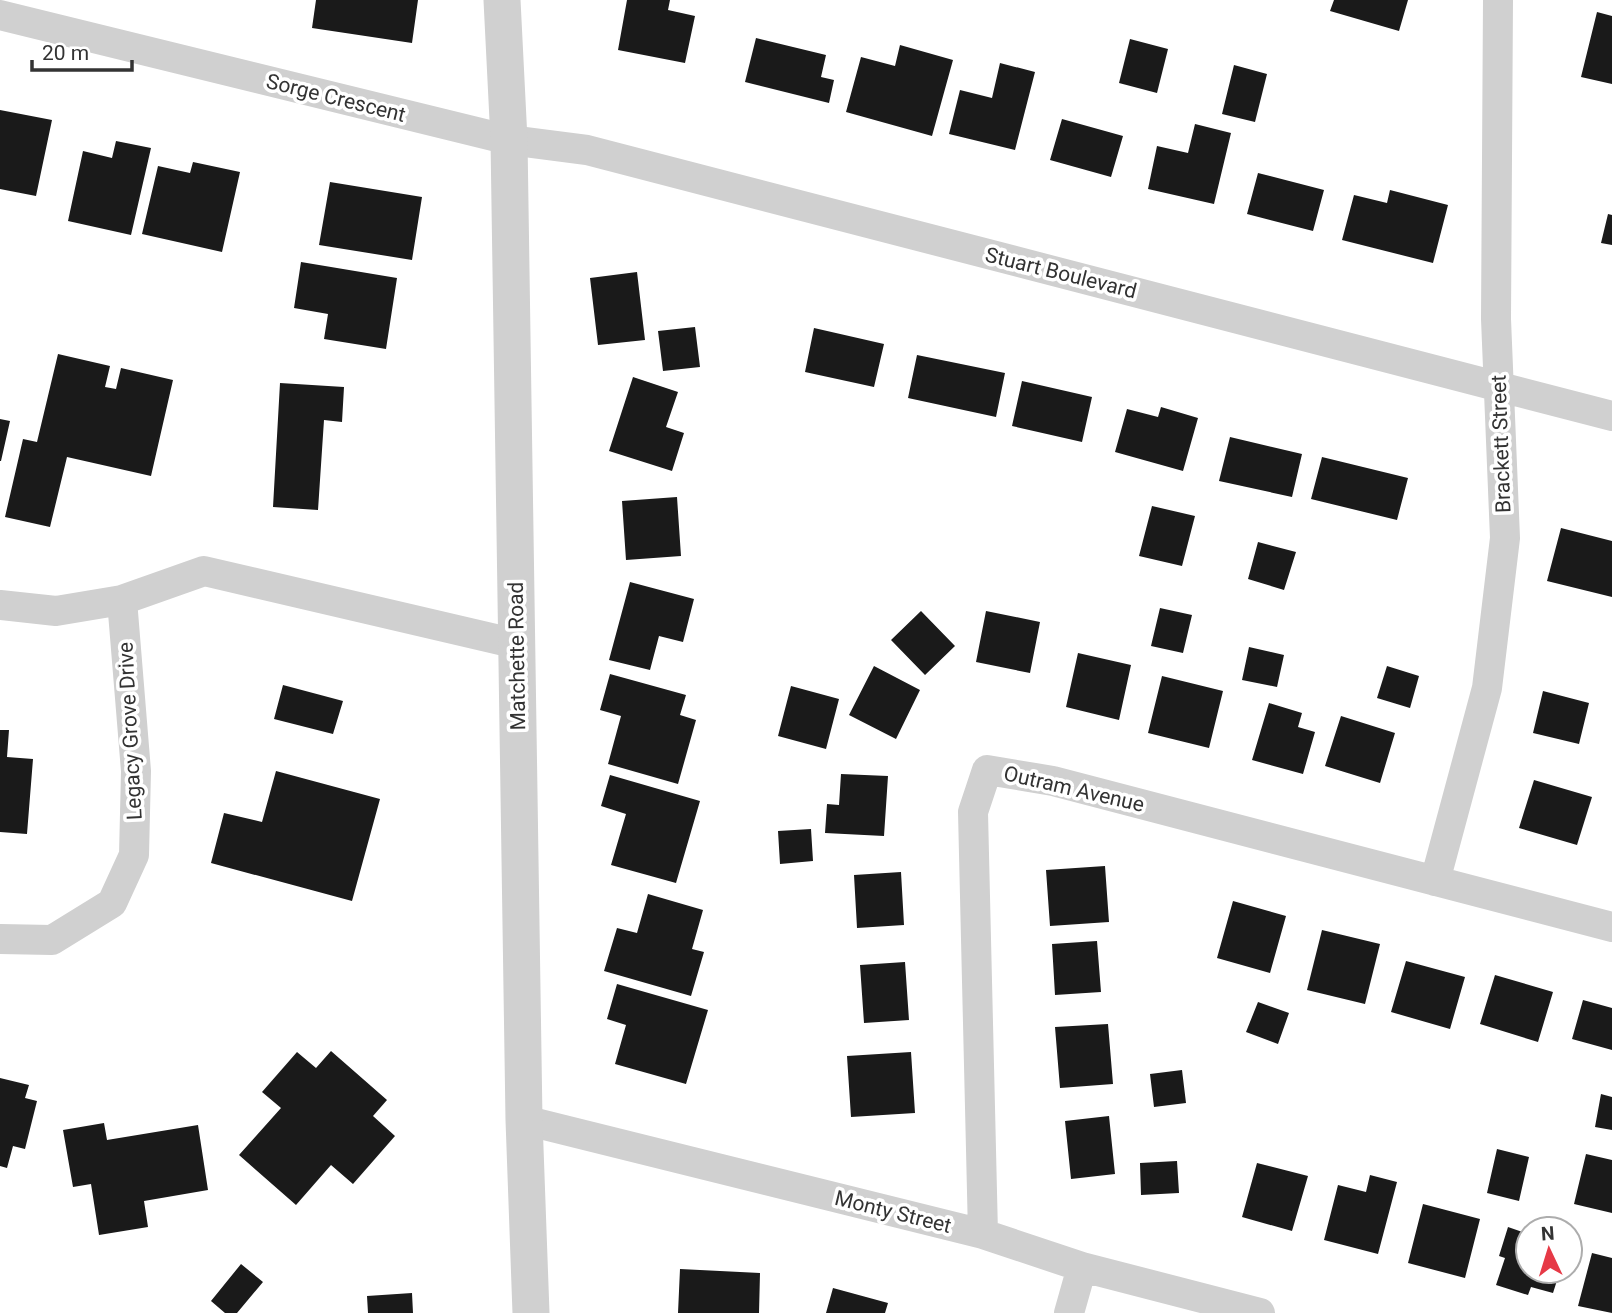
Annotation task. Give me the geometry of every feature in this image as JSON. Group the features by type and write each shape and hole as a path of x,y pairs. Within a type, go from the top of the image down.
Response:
{"street":[{"name":"Matchette Road","path":"502,0 509,140 524,1120 531,1313"},
{"name":"Brackett Street","path":"1435,881 1487,688 1505,538 1496,319 1498,0"},
{"name":"Sorge Crescent","path":"0,15 509,140"},
{"name":"Stuart Boulevard","path":"509,140 587,150 1612,416"},
{"path":"0,605 56,611 122,600 204,571 517,645"},
{"name":"Legacy Grove Drive","path":"0,939 52,940 112,903 134,855 136,771 122,600"},
{"name":"Outram Avenue","path":"983,1234 973,812 988,770 1054,781 1612,927"},
{"name":"Monty Street","path":"524,1120 983,1234 1082,1267 1260,1313"},
{"path":"1069,1313 1082,1267"}],"building":[{"path":"316,0 418,0 412,43 312,28"},
{"path":"627,0 670,0 668,10 695,16 685,63 618,50"},
{"path":"1334,0 1408,0 1399,31 1330,11"},
{"path":"1597,12 1612,16 1612,84 1581,77"},
{"path":"756,38 826,55 821,77 834,80 829,103 745,82"},
{"path":"1130,39 1168,49 1157,93 1119,83"},
{"path":"900,45 953,60 932,136 846,112 861,57 895,66"},
{"path":"1000,63 1035,72 1015,150 949,134 960,90 992,98"},
{"path":"1234,65 1267,74 1255,122 1222,114"},
{"path":"0,110 52,120 36,196 0,189"},
{"path":"1062,119 1123,136 1111,177 1050,160"},
{"path":"1195,124 1231,133 1214,204 1148,189 1157,146 1188,153"},
{"path":"116,141 151,148 131,235 68,221 83,151 112,158"},
{"path":"193,162 240,172 222,252 142,234 158,166 190,173"},
{"path":"1258,173 1324,190 1313,231 1247,214"},
{"path":"330,182 422,197 412,260 319,245"},
{"path":"1390,190 1448,205 1433,263 1342,240 1354,195 1387,203"},
{"path":"1608,214 1612,215 1612,245 1601,243"},
{"path":"301,262 397,278 386,349 324,339 328,314 294,308"},
{"path":"637,272 645,340 598,345 590,278"},
{"path":"695,327 700,367 663,371 658,331"},
{"path":"814,328 884,344 874,387 805,372"},
{"path":"58,354 110,366 105,387 116,389 121,368 173,380 151,476 67,457 50,527 5,517 23,439 37,442"},
{"path":"917,355 1005,373 996,417 908,398"},
{"path":"633,377 678,392 666,427 684,433 672,471 609,451"},
{"path":"1022,381 1092,397 1082,442 1012,426"},
{"path":"280,383 344,387 342,422 324,420 318,510 273,507"},
{"path":"1161,407 1198,418 1183,471 1115,452 1127,409 1158,417"},
{"path":"0,419 10,421 1,461 0,461"},
{"path":"1230,437 1302,454 1292,497 1219,481"},
{"path":"1322,457 1408,478 1397,520 1311,499"},
{"path":"677,497 681,556 626,560 622,501"},
{"path":"1152,506 1195,516 1182,566 1139,556"},
{"path":"1561,528 1612,541 1612,597 1547,581"},
{"path":"1258,542 1296,552 1284,590 1248,579"},
{"path":"630,582 694,599 683,642 659,636 650,670 609,660"},
{"path":"1160,608 1192,615 1183,653 1151,646"},
{"path":"921,611 955,646 925,675 891,640"},
{"path":"986,611 1040,622 1030,673 976,662"},
{"path":"1249,647 1284,655 1277,687 1242,680"},
{"path":"1078,653 1131,665 1119,720 1066,707"},
{"path":"874,666 920,690 896,739 849,715"},
{"path":"1387,666 1419,676 1410,708 1377,698"},
{"path":"610,674 686,695 680,715 696,720 678,784 608,764 621,716 600,710"},
{"path":"1162,676 1223,691 1209,748 1148,733"},
{"path":"283,685 343,701 333,734 274,719"},
{"path":"791,686 839,699 826,749 778,736"},
{"path":"1543,691 1589,703 1579,744 1533,733"},
{"path":"1269,703 1302,713 1298,727 1315,732 1303,774 1252,760"},
{"path":"1341,716 1395,733 1380,783 1325,766"},
{"path":"0,730 9,730 7,757 33,759 27,834 0,832"},
{"path":"276,771 380,799 352,901 211,863 224,813 262,822"},
{"path":"841,774 888,776 884,836 825,833 827,804 839,805"},
{"path":"610,775 700,801 676,883 611,865 626,814 601,806"},
{"path":"1534,780 1592,797 1577,845 1519,828"},
{"path":"811,829 813,861 780,864 778,831"},
{"path":"1105,866 1109,922 1050,926 1046,870"},
{"path":"901,872 904,925 857,928 854,875"},
{"path":"648,894 703,910 692,949 704,952 691,996 604,971 617,928 637,933"},
{"path":"1233,901 1286,916 1270,973 1217,958"},
{"path":"1322,930 1380,944 1365,1004 1307,990"},
{"path":"1097,941 1101,992 1055,995 1052,944"},
{"path":"1406,961 1465,977 1450,1029 1391,1012"},
{"path":"905,962 909,1020 864,1023 860,965"},
{"path":"1495,975 1553,992 1538,1042 1480,1024"},
{"path":"617,984 708,1010 686,1084 615,1064 626,1025 607,1019"},
{"path":"1583,1000 1612,1008 1612,1050 1572,1039"},
{"path":"1258,1002 1289,1013 1278,1044 1246,1032"},
{"path":"1108,1024 1113,1084 1060,1088 1055,1027"},
{"path":"331,1051 387,1100 373,1116 395,1136 353,1184 331,1165 296,1205 239,1155 281,1108 262,1092 297,1052 316,1068"},
{"path":"911,1052 915,1113 851,1117 847,1056"},
{"path":"1182,1070 1186,1103 1154,1107 1150,1074"},
{"path":"0,1078 29,1085 25,1098 37,1101 25,1149 13,1146 7,1168 0,1166"},
{"path":"1601,1094 1612,1097 1612,1130 1595,1127"},
{"path":"1109,1116 1115,1174 1071,1179 1065,1121"},
{"path":"104,1123 107,1140 198,1125 208,1190 144,1201 148,1227 99,1235 91,1184 73,1187 63,1130"},
{"path":"1497,1149 1529,1157 1519,1201 1487,1193"},
{"path":"1586,1154 1612,1160 1612,1213 1574,1204"},
{"path":"1177,1161 1179,1193 1141,1195 1140,1163"},
{"path":"1257,1163 1308,1176 1292,1231 1242,1217"},
{"path":"1370,1175 1397,1182 1378,1254 1324,1240 1338,1185 1366,1192"},
{"path":"1423,1204 1480,1219 1465,1278 1408,1263"},
{"path":"1508,1227 1514,1229 1514,1285 1556,1285 1553,1293 1531,1287 1528,1295 1496,1285 1505,1258 1499,1256"},
{"path":"1592,1253 1612,1258 1612,1313 1578,1306"},
{"path":"241,1264 263,1282 237,1313 225,1313 211,1301"},
{"path":"680,1269 760,1273 759,1313 678,1313"},
{"path":"833,1288 888,1303 885,1313 826,1313"},
{"path":"412,1293 413,1313 368,1313 367,1296"}]}
